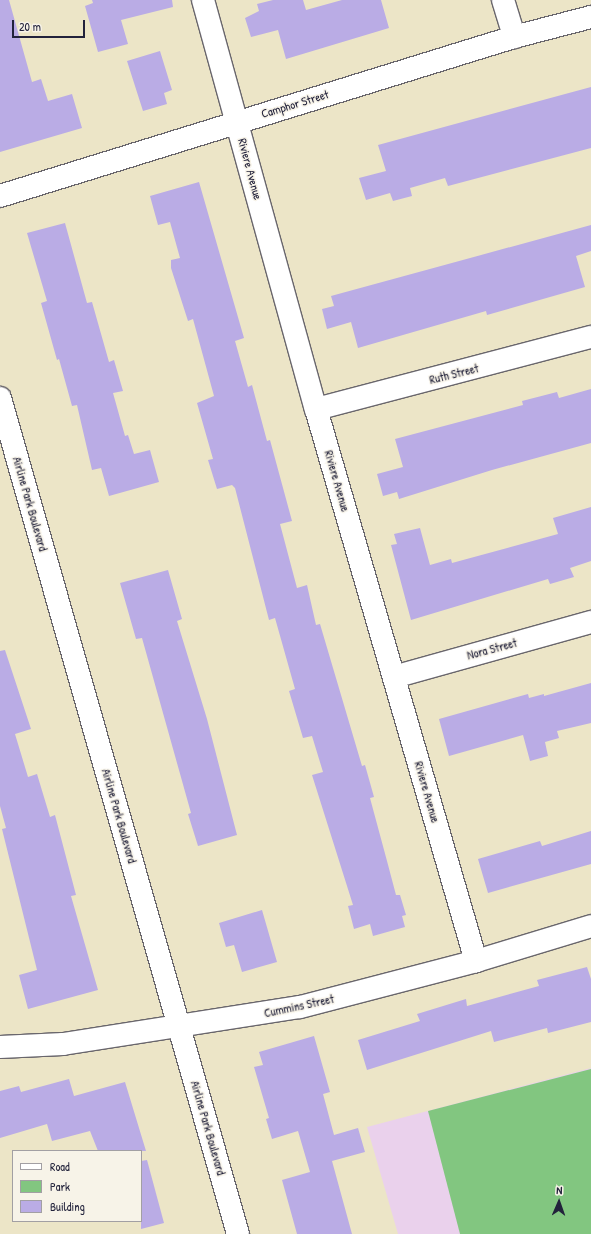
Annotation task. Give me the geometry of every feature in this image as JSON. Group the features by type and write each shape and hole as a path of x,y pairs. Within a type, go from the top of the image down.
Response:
{"street":[{"name":"Riviere Avenue","path":"203,0 316,409 476,961"},
{"path":"503,0 514,37"},
{"name":"Camphor Street","path":"0,196 514,37 591,18"},
{"name":"Ruth Street","path":"316,409 591,337"},
{"name":"Airline Park Boulevard","path":"0,398 238,1234"},
{"name":"Nora Street","path":"394,677 591,622"},
{"name":"Cummins Street","path":"0,1047 63,1044 300,1007 476,961 591,926"}],"shaded area":[{"path":"591,1068 591,1234 398,1234 367,1127"}],"green space":[{"path":"591,1069 591,1234 460,1234 428,1111"}],"building":[{"path":"0,0 9,0 32,82 41,79 48,101 72,94 82,128 0,152"},
{"path":"92,0 172,0 173,7 121,20 128,44 98,52 85,6 93,3"},
{"path":"273,0 303,0 306,10 342,0 381,0 389,28 286,59 278,30 251,37 245,18 259,11 257,4"},
{"path":"160,51 172,90 164,93 167,104 143,111 127,61"},
{"path":"591,87 591,148 448,186 445,178 410,188 412,196 393,201 390,193 366,200 359,178 386,171 378,145"},
{"path":"199,182 244,338 235,341 248,387 252,385 267,441 270,440 292,521 280,524 297,588 307,585 316,625 320,624 362,766 365,765 374,797 370,798 396,895 400,895 406,915 402,916 405,927 373,936 370,924 354,929 348,906 353,905 312,775 323,772 312,736 303,738 289,691 295,689 275,618 269,620 235,488 232,485 217,489 208,460 213,459 197,403 214,396 193,319 188,321 171,268 171,260 180,258 170,222 158,225 150,196"},
{"path":"65,223 87,303 92,302 109,362 114,360 123,391 113,393 125,436 128,435 134,454 150,450 159,482 109,496 101,468 92,470 77,405 72,406 59,359 57,360 41,303 47,301 27,233"},
{"path":"591,225 591,251 576,256 585,287 487,315 486,311 358,348 351,322 327,329 322,309 334,306 331,296"},
{"path":"591,389 591,443 492,470 399,499 397,492 383,496 377,474 403,467 395,439 523,405 522,401 557,392 559,398"},
{"path":"591,507 591,561 570,568 574,577 550,584 548,579 411,620 391,545 397,544 394,534 420,528 430,565 451,559 452,563 558,534 553,518"},
{"path":"168,570 182,619 177,621 207,719 237,835 198,846 188,814 191,813 142,638 136,639 120,583"},
{"path":"5,650 31,729 15,734 28,777 37,774 50,817 55,815 76,895 71,896 98,990 28,1009 19,975 37,970 2,829 6,828 0,806 0,651"},
{"path":"591,683 591,723 557,731 559,738 545,742 548,756 530,761 523,735 449,756 439,719 528,694 529,698 544,694 544,696"},
{"path":"591,831 591,864 488,893 478,859 540,841 542,846"},
{"path":"262,910 277,962 242,972 234,945 226,947 219,923"},
{"path":"587,967 591,979 591,1022 548,1033 547,1028 494,1042 491,1031 367,1070 358,1040 420,1021 417,1014 466,999 467,1006 539,986 537,980"},
{"path":"314,1036 330,1092 323,1094 334,1135 358,1128 365,1152 332,1161 352,1234 297,1234 282,1180 310,1172 298,1131 272,1139 266,1119 269,1118 254,1067 263,1065 259,1052"},
{"path":"69,1079 74,1096 125,1082 146,1151 98,1150 90,1131 52,1141 47,1124 0,1138 0,1091 19,1086 21,1092"},
{"path":"147,1160 164,1223 141,1229 142,1222 142,1161"}]}
